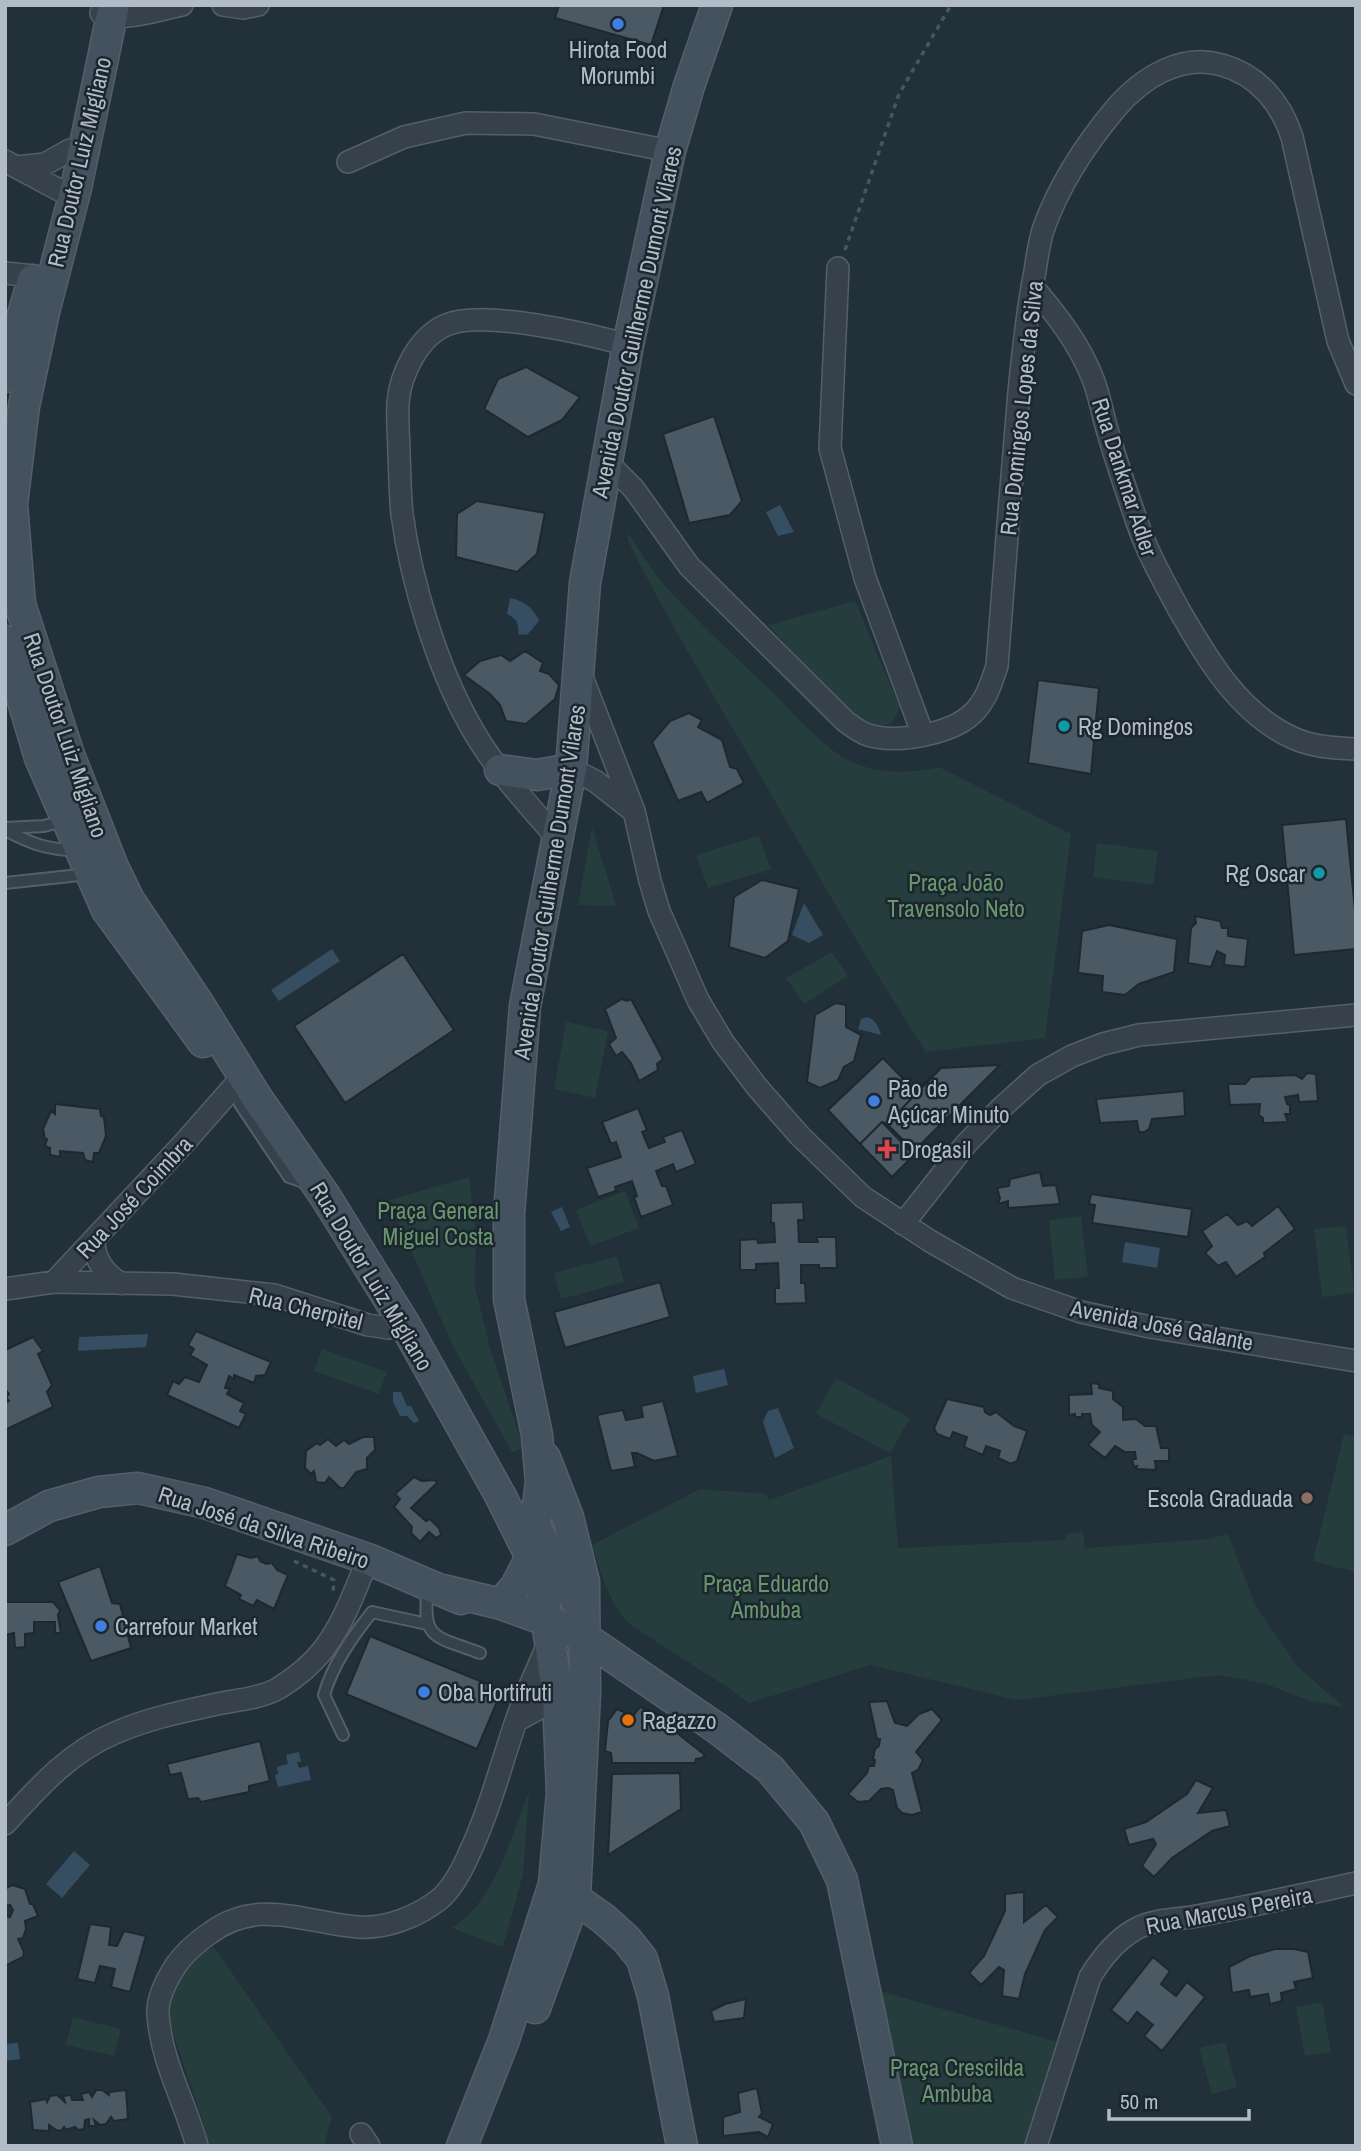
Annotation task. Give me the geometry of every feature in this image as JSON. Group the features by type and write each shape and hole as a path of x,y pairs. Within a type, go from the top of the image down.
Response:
{"main road":[{"name":"Avenida Doutor Guilherme Dumont Vilares","path":"584,1635 534,1525 541,1483 537,1435 509,1299 509,1214 525,1006 570,769 585,583 628,345 670,151 717,5"},
{"name":"Rua Doutor Luiz Migliano","path":"117,10 70,150 68,189 20,274 24,308 24,406 12,504 20,604 69,755 129,900 246,1085 319,1187 405,1325 500,1495 531,1558"},
{"name":"Rua Doutor Luiz Migliano","path":"5,377 24,308 68,189 117,10"},
{"name":"Rua Doutor Luiz Migliano","path":"5,641 40,758 107,910 178,1010 246,1085"},
{"path":"500,769 537,775 570,769"},
{"name":"Avenida Doutor Guilherme Dumont Vilares","path":"484,2146 564,1891 562,1793 571,1695 584,1635 584,1582 568,1517 537,1435"},
{"name":"Rua José da Silva Ribeiro","path":"5,1530 49,1506 99,1492 138,1488 205,1503 368,1559 549,1631"},
{"name":"Rua Doutor Luiz Migliano","path":"500,1495 534,1525"},
{"path":"501,1604 516,1587 531,1558 534,1525"},
{"name":"Avenida Doutor Guilherme Dumont Vilares","path":"531,1558 543,1593 549,1631 571,1695"},
{"name":"Rua José da Silva Ribeiro","path":"436,1587 501,1604 549,1631"},
{"path":"549,1631 584,1635 623,1670 652,1685 718,1729 770,1769 814,1822 842,1881 897,2146"},
{"path":"584,1635 623,1670"},
{"path":"571,1695 623,1670"},
{"name":"Avenida Doutor Guilherme Dumont Vilares","path":"461,2146 564,1891"},
{"path":"564,1891 597,1913 627,1940 642,1959 653,1996 682,2146"}],"street":[{"path":"117,10 182,5"},
{"path":"223,5 243,8 258,5"},
{"name":"Rua Domingos Lopes da Silva","path":"606,461 634,489 689,566 845,721 864,734 882,738 923,735 960,723 985,699 996,666 1025,329 1043,231 1075,161 1128,95 1152,76 1190,62 1210,61 1230,67 1255,81 1272,96 1286,120 1338,341 1356,384"},
{"path":"348,162 404,137 466,124 534,124 670,151"},
{"path":"11,164 45,164 70,150"},
{"path":"11,164 68,189"},
{"path":"838,268 830,448 865,578 923,735"},
{"name":"Rua Dankmar Adler","path":"1032,286 1062,320 1093,379 1143,540 1156,569 1215,667 1253,712 1269,724 1294,738 1320,747 1356,749"},
{"path":"557,838 508,782 470,727 444,672 412,564 402,512 399,393 409,365 423,342 446,325 466,321 493,321 585,334 628,345"},
{"name":"Avenida José Galante","path":"580,671 634,811 659,911 698,1000 723,1042 757,1087 800,1136 863,1196 903,1224 1012,1288 1081,1312 1150,1327 1356,1361"},
{"path":"570,769 595,781 634,811"},
{"path":"903,1224 966,1144 991,1119 1038,1075 1072,1056 1139,1034 1356,1015"},
{"name":"Rua José Coimbra","path":"54,1282 185,1142 246,1085"},
{"path":"94,1240 99,1262 105,1271 122,1284"},
{"path":"5,1289 54,1282"},
{"name":"Rua Cherpitel","path":"54,1282 173,1284 274,1296 368,1325 388,1328 405,1325"},
{"path":"5,1824 56,1770 82,1750 116,1732 186,1711 278,1689 324,1649 347,1610 368,1559"},
{"path":"197,2146 169,2072 158,2012 170,1975 183,1955 223,1923 248,1915 291,1915 359,1927 377,1926 401,1921 442,1897 457,1879 483,1824 516,1721 549,1631"},
{"path":"516,1721 571,1695"},
{"name":"Rua Marcus Pereira","path":"1037,2146 1090,1977 1114,1946 1135,1929 1157,1923 1356,1883"}],"lane":[{"path":"5,829 44,826 66,820"},
{"path":"5,829 34,845 84,862"},
{"path":"5,883 84,862"},
{"path":"436,1587 425,1613 427,1624 434,1635 480,1653"},
{"path":"343,1735 324,1695 329,1677 357,1631 372,1612 427,1624"}],"path":[{"path":"838,268 899,94 951,5"},
{"path":"288,1558 334,1580 332,1592"}],"green space":[{"name":"Praça João Travensolo Neto","path":"628,533 661,581 688,610 810,731 840,756 860,765 882,770 906,772 939,767 1071,834 1045,1038 926,1052 836,905 686,648 655,594 627,538"},
{"path":"855,601 900,708 891,724 871,728 844,708 768,625"},
{"path":"592,827 614,899 616,906 578,905"},
{"path":"759,836 771,869 708,888 696,855"},
{"path":"1097,843 1158,851 1153,885 1093,877"},
{"path":"832,952 848,976 804,1004 786,978"},
{"path":"566,1022 608,1031 595,1098 554,1089"},
{"name":"Praça General Miguel Costa","path":"469,1177 476,1234 475,1286 490,1348 524,1448 512,1452 452,1344 389,1200"},
{"path":"625,1191 639,1228 590,1246 576,1210"},
{"path":"1081,1216 1088,1277 1055,1280 1049,1220"},
{"path":"1346,1226 1354,1293 1322,1297 1314,1229"},
{"path":"617,1256 624,1282 561,1299 554,1273"},
{"path":"322,1349 387,1372 379,1394 314,1371"},
{"path":"836,1378 910,1418 890,1453 816,1414"},
{"path":"1344,1434 1356,1437 1356,1572 1313,1561"},
{"name":"Praça Eduardo Ambuba","path":"891,1456 898,1548 1066,1540 1066,1534 1083,1532 1085,1548 1209,1539 1228,1534 1256,1607 1298,1667 1344,1707 1311,1701 1263,1683 1219,1675 1017,1700 870,1665 749,1703 632,1626 617,1609 592,1545 700,1489 766,1494 769,1500"},
{"path":"529,1792 523,1874 503,1947 452,1928 480,1902 491,1885"},
{"path":"214,1947 332,2117 324,2146 185,2146 206,2131 171,2027 169,2002 177,1980 200,1952"},
{"name":"Praça Crescilda Ambuba","path":"866,1987 1062,2043 1031,2146 904,2146"},
{"path":"1322,2002 1331,2052 1305,2056 1296,2007"},
{"path":"73,2017 121,2029 114,2056 66,2045"},
{"path":"1225,2042 1237,2087 1212,2094 1199,2048"}],"water":[{"path":"780,505 794,532 778,536 766,512"},
{"path":"510,598 528,605 539,621 527,635 518,634 517,622 507,614"},
{"path":"804,903 823,935 809,943 792,935"},
{"path":"332,949 340,961 279,1001 271,990"},
{"path":"867,1017 873,1020 881,1035 858,1029 861,1019"},
{"path":"562,1207 570,1227 561,1231 551,1212"},
{"path":"1125,1242 1160,1248 1157,1268 1122,1262"},
{"path":"148,1334 146,1347 78,1351 79,1337"},
{"path":"724,1369 728,1385 696,1393 693,1376"},
{"path":"393,1392 401,1392 407,1406 411,1406 419,1421 414,1423 407,1416 400,1416 393,1402"},
{"path":"778,1408 794,1448 775,1458 763,1422 768,1411"},
{"path":"299,1752 299,1768 308,1766 311,1780 278,1787 275,1775 278,1774 277,1767 288,1764 286,1755"},
{"path":"74,1851 90,1865 62,1898 46,1884"},
{"path":"18,2043 20,2059 5,2061 5,2044"}],"building":[{"name":"Hirota Food Morumbi","path":"559,5 664,5 651,45 555,18"},
{"path":"526,367 580,397 562,420 528,437 484,409 498,379"},
{"path":"714,416 742,501 730,515 689,523 663,434"},
{"path":"477,501 545,513 537,554 517,572 456,557 457,514"},
{"path":"525,651 543,663 540,671 549,674 559,685 555,699 526,724 506,721 500,705 490,694 464,675 480,661 501,655 510,661"},
{"name":"Rg Domingos","path":"1038,680 1099,688 1091,774 1028,763"},
{"path":"689,713 702,720 698,727 722,740 730,767 737,769 744,783 707,803 701,792 678,801 652,742 670,721"},
{"name":"Rg Oscar","path":"1346,819 1356,921 1356,949 1294,955 1282,825"},
{"path":"762,880 799,889 788,941 765,958 729,947 734,897"},
{"path":"1195,916 1220,921 1222,928 1228,928 1228,936 1248,939 1245,967 1224,965 1225,955 1217,951 1211,967 1188,963 1191,928 1196,923"},
{"path":"1109,925 1177,939 1174,972 1139,984 1125,995 1102,992 1103,976 1078,973 1082,931"},
{"path":"403,954 454,1030 345,1103 294,1026"},
{"path":"622,999 631,999 663,1059 657,1064 658,1070 639,1081 631,1063 622,1052 616,1056 609,1044 616,1038 605,1009"},
{"path":"836,1003 846,1005 846,1027 861,1035 854,1061 844,1067 838,1080 820,1088 807,1082 815,1015"},
{"name":"Pão de Açúcar Minuto","path":"883,1058 915,1091 941,1068 887,1124 882,1122 860,1144 828,1110"},
{"path":"1000,1065 914,1151 887,1124 941,1068"},
{"path":"1307,1073 1316,1074 1318,1101 1299,1102 1298,1095 1285,1097 1290,1105 1290,1114 1285,1114 1288,1122 1263,1123 1263,1118 1259,1115 1260,1104 1230,1105 1228,1084 1245,1084 1251,1077 1295,1075 1302,1079"},
{"path":"1184,1091 1185,1116 1152,1119 1149,1129 1144,1132 1139,1132 1137,1121 1100,1123 1096,1099"},
{"path":"55,1104 100,1109 101,1116 104,1117 106,1136 99,1153 94,1153 93,1162 85,1160 83,1153 60,1151 60,1157 50,1155 50,1148 45,1146 47,1139 43,1129 51,1111 55,1114"},
{"path":"638,1108 647,1130 642,1132 649,1148 665,1142 663,1137 682,1130 696,1164 676,1172 673,1164 656,1171 662,1186 666,1186 673,1205 641,1217 632,1181 615,1187 616,1191 598,1197 587,1168 621,1157 616,1142 611,1144 602,1122"},
{"name":"Drogasil","path":"882,1122 914,1155 892,1177 860,1144"},
{"path":"1040,1172 1043,1186 1056,1185 1060,1204 1008,1208 1008,1201 998,1204 1000,1198 997,1188 1009,1186 1010,1179"},
{"path":"1091,1194 1192,1209 1188,1237 1092,1223 1095,1205 1089,1204"},
{"path":"803,1202 804,1220 798,1220 799,1242 818,1242 816,1237 836,1237 837,1268 801,1265 801,1283 805,1283 806,1303 775,1304 775,1288 779,1288 778,1263 756,1264 756,1270 740,1270 740,1240 775,1242 771,1203"},
{"path":"1278,1206 1295,1229 1264,1253 1265,1257 1236,1277 1226,1262 1218,1266 1205,1253 1212,1246 1202,1231 1227,1214 1238,1225 1247,1221 1252,1226"},
{"path":"660,1282 670,1317 565,1348 554,1312"},
{"path":"196,1331 271,1362 265,1375 256,1376 254,1383 234,1375 234,1379 229,1376 225,1388 230,1389 227,1394 244,1403 240,1411 246,1414 239,1428 167,1395 173,1381 179,1384 185,1377 199,1382 207,1365 190,1355 194,1349 188,1345"},
{"path":"33,1337 43,1351 38,1354 52,1385 47,1392 53,1407 5,1430 5,1403 9,1401 6,1397 9,1394 5,1389 5,1350"},
{"path":"1091,1383 1113,1391 1113,1399 1123,1407 1123,1420 1136,1419 1145,1426 1156,1426 1161,1448 1169,1448 1169,1461 1155,1461 1156,1470 1136,1469 1132,1459 1136,1459 1135,1452 1125,1452 1115,1446 1105,1458 1088,1445 1100,1432 1092,1425 1090,1414 1082,1414 1082,1417 1069,1415 1069,1395 1092,1394"},
{"path":"947,1399 984,1407 985,1412 990,1415 996,1412 1014,1426 1027,1431 1017,1461 1011,1464 998,1458 1000,1451 986,1446 983,1455 964,1447 967,1437 953,1432 950,1439 937,1434 934,1428"},
{"path":"663,1401 678,1456 654,1461 632,1453 635,1467 611,1471 597,1415 623,1410 626,1420 643,1417 641,1406"},
{"path":"363,1437 374,1437 375,1450 367,1458 367,1469 356,1472 344,1488 340,1488 329,1477 325,1483 316,1482 314,1471 311,1474 305,1468 306,1451 317,1443 320,1445 328,1439 336,1446 344,1440 349,1444"},
{"path":"414,1477 422,1481 435,1480 437,1483 411,1508 426,1521 430,1519 439,1528 441,1535 436,1538 429,1532 420,1542 411,1533 412,1527 394,1507 400,1499 395,1494"},
{"path":"237,1554 251,1558 258,1556 260,1561 272,1563 277,1570 288,1575 274,1609 257,1600 253,1606 239,1599 241,1595 225,1586"},
{"name":"Carrefour Market","path":"100,1566 112,1603 120,1604 131,1648 91,1661 58,1582"},
{"path":"5,1602 53,1602 60,1610 58,1615 61,1633 55,1633 55,1622 34,1622 34,1633 25,1634 25,1647 15,1648 14,1633 5,1635"},
{"name":"Oba Hortifruti","path":"370,1636 502,1690 477,1749 346,1694"},
{"path":"887,1701 895,1723 907,1726 919,1714 932,1709 942,1720 916,1752 923,1760 918,1770 912,1773 922,1812 912,1815 902,1813 897,1808 893,1790 888,1788 881,1789 869,1801 858,1802 848,1794 867,1773 869,1766 874,1766 875,1749 879,1746 880,1739 877,1739 869,1702"},
{"path":"640,1707 681,1723 677,1733 705,1755 696,1759 695,1763 612,1763 611,1753 605,1751 608,1721 617,1709 633,1716"},
{"path":"260,1741 270,1781 249,1786 249,1792 201,1802 198,1798 188,1799 181,1773 170,1775 167,1764"},
{"path":"680,1773 681,1809 608,1855 612,1774"},
{"path":"1196,1780 1213,1788 1198,1813 1226,1810 1230,1826 1212,1831 1172,1858 1154,1877 1142,1866 1156,1844 1153,1839 1129,1845 1124,1829 1146,1822 1187,1794"},
{"path":"12,1885 25,1889 38,1916 25,1921 23,1938 18,1939 24,1952 23,1957 5,1966 5,1916 10,1917 13,1910 5,1903 5,1889"},
{"path":"1024,1892 1024,1922 1046,1905 1058,1917 1045,1930 1025,1974 1019,1999 1002,1996 1004,1970 999,1967 981,1985 969,1973 984,1956 1005,1911 1005,1894"},
{"path":"90,1924 111,1927 109,1945 117,1946 124,1931 146,1936 130,1992 111,1987 115,1969 100,1966 95,1983 77,1979"},
{"path":"1275,1949 1308,1952 1313,1978 1294,1982 1296,1989 1281,1993 1282,2001 1270,2004 1268,1994 1250,1997 1249,1990 1232,1993 1229,1967 1250,1956"},
{"path":"1153,1957 1170,1971 1161,1984 1176,1996 1187,1982 1205,1997 1162,2051 1144,2036 1153,2025 1137,2012 1128,2024 1111,2010"},
{"path":"746,1999 744,2018 714,2022 711,2011"},
{"path":"757,2088 762,2113 759,2117 773,2124 768,2137 759,2132 723,2136 723,2117 740,2112 738,2093"},
{"path":"96,2090 102,2090 109,2095 109,2092 126,2090 128,2119 114,2121 111,2117 106,2124 100,2125 94,2120 96,2126 89,2126 89,2119 85,2120 84,2129 78,2130 75,2127 66,2130 64,2127 61,2131 49,2125 49,2131 33,2130 30,2102 46,2099 47,2102 50,2096 57,2095 65,2102 63,2096 71,2095 72,2100 83,2100 81,2094 89,2092 92,2097"}],"place":[{"name":"Hirota Food Morumbi","path":"618,24"},
{"name":"Rg Domingos","path":"1064,726"},
{"name":"Rg Oscar","path":"1319,873"},
{"name":"Pão de Açúcar Minuto","path":"874,1101"},
{"name":"Drogasil","path":"887,1149"},
{"name":"Escola Graduada","path":"1307,1498"},
{"name":"Carrefour Market","path":"101,1626"},
{"name":"Oba Hortifruti","path":"424,1692"},
{"name":"Ragazzo","path":"628,1720"}]}
